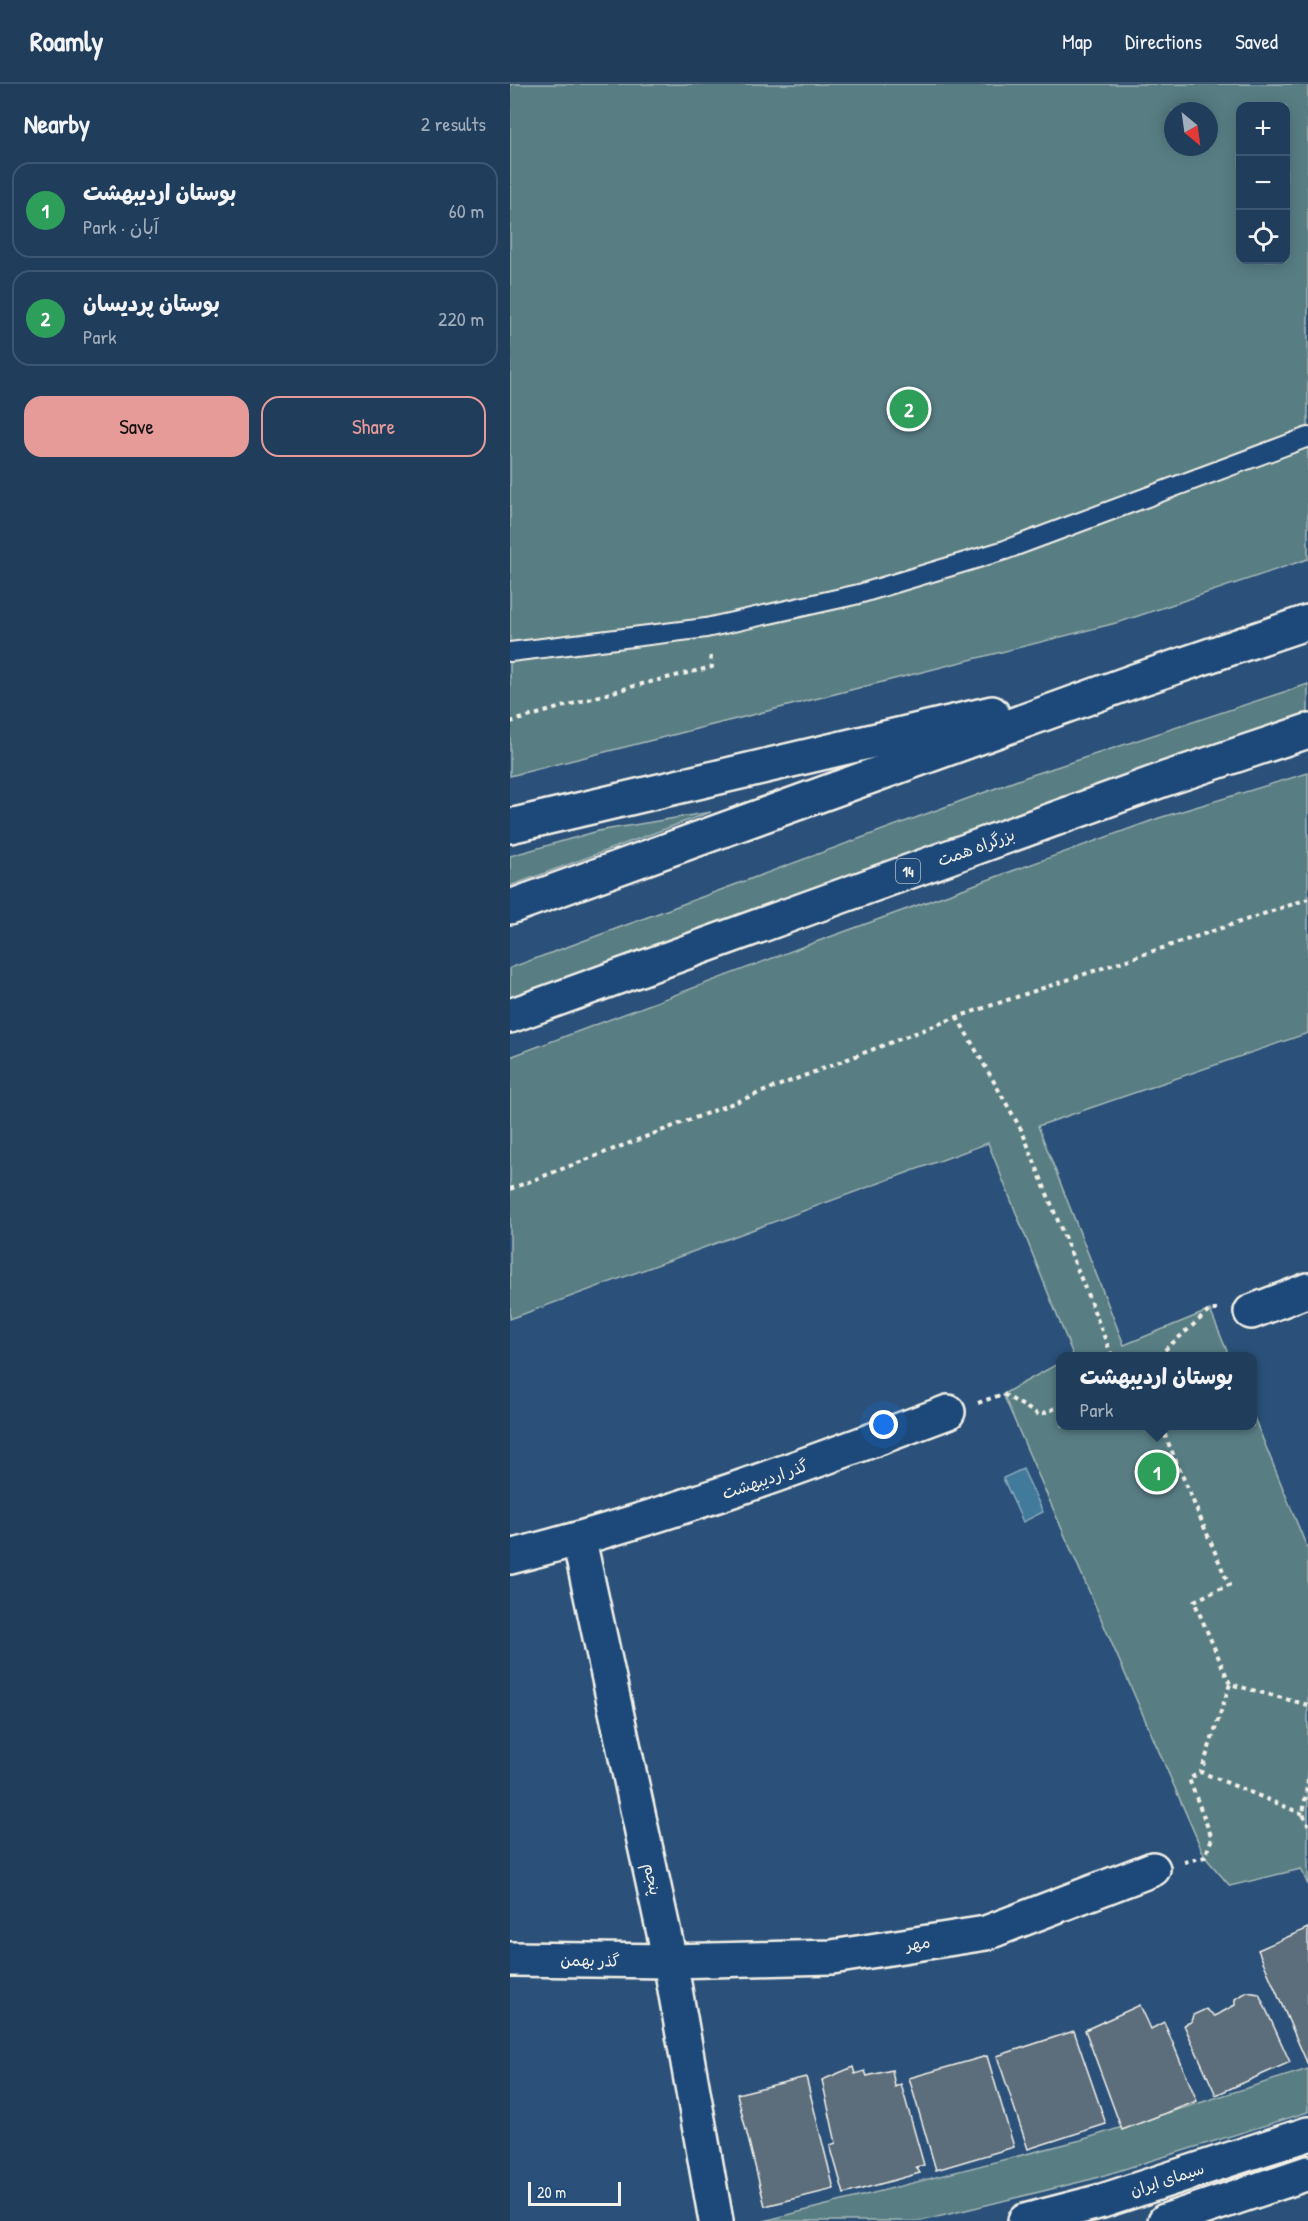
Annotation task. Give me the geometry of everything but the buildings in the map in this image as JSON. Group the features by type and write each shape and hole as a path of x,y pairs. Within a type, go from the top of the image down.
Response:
{"main road":[{"path":"510,907 1137,680 1308,622"},
{"path":"510,826 1137,680"},
{"name":"بزرگراه همت","path":"510,1016 1165,779 1308,730"},
{"path":"1251,1312 1308,1290"},
{"name":"گذر اردیبهشت","path":"510,1557 579,1540 751,1485 948,1412"},
{"name":"پنجم","path":"579,1540 670,1961 716,2221"},
{"name":"مهر","path":"670,1961 832,1957 986,1933 1153,1869"},
{"name":"گذر بهمن","path":"510,1959 670,1961"},
{"name":"سیمای ایران","path":"1025,2221 1102,2201 1308,2134"},
{"path":"1165,2221 1308,2173"}],"lane":[{"path":"510,652 706,628 859,594 1005,550 1308,437"}],"path":[{"path":"510,722 634,686 712,667 706,628"},
{"path":"510,1189 957,1017 1308,899"},
{"path":"957,1017 1022,1131 1110,1352"},
{"path":"1163,1352 1210,1310"},
{"path":"1003,1394 1039,1415 1056,1408"},
{"path":"1153,1869 1205,1857 1212,1838 1189,1779 1201,1772 1230,1684 1194,1601 1229,1584 1163,1430"},
{"path":"1230,1684 1308,1706"},
{"path":"1201,1772 1303,1814"},
{"path":"1308,1779 1303,1814 1308,1825"}],"green space":[{"path":"510,84 1308,84 1308,559 1120,622 510,776"},
{"path":"1308,684 1308,713 510,997 510,968 1026,777"},
{"path":"1308,773 1308,1033 1038,1126 1124,1345 1210,1310 1227,1352 1072,1352 988,1143 510,1319 510,1057 802,947 1159,818"},
{"path":"711,812 510,886 510,856 598,831"},
{"path":"1056,1365 1056,1430 1257,1430 1257,1425 1308,1550 1308,1885 1301,1869 1230,1886 1205,1857 1003,1394"},
{"path":"1308,2069 1308,2112 1092,2179 921,2221 764,2221 1081,2140"}],"water":[{"path":"1023,1469 1043,1512 1023,1522 1003,1478"}],"place":[{"name":"بوستان پردیسان","path":"909,409"},
{"name":"بوستان اردیبهشت","path":"1157,1472"}]}
